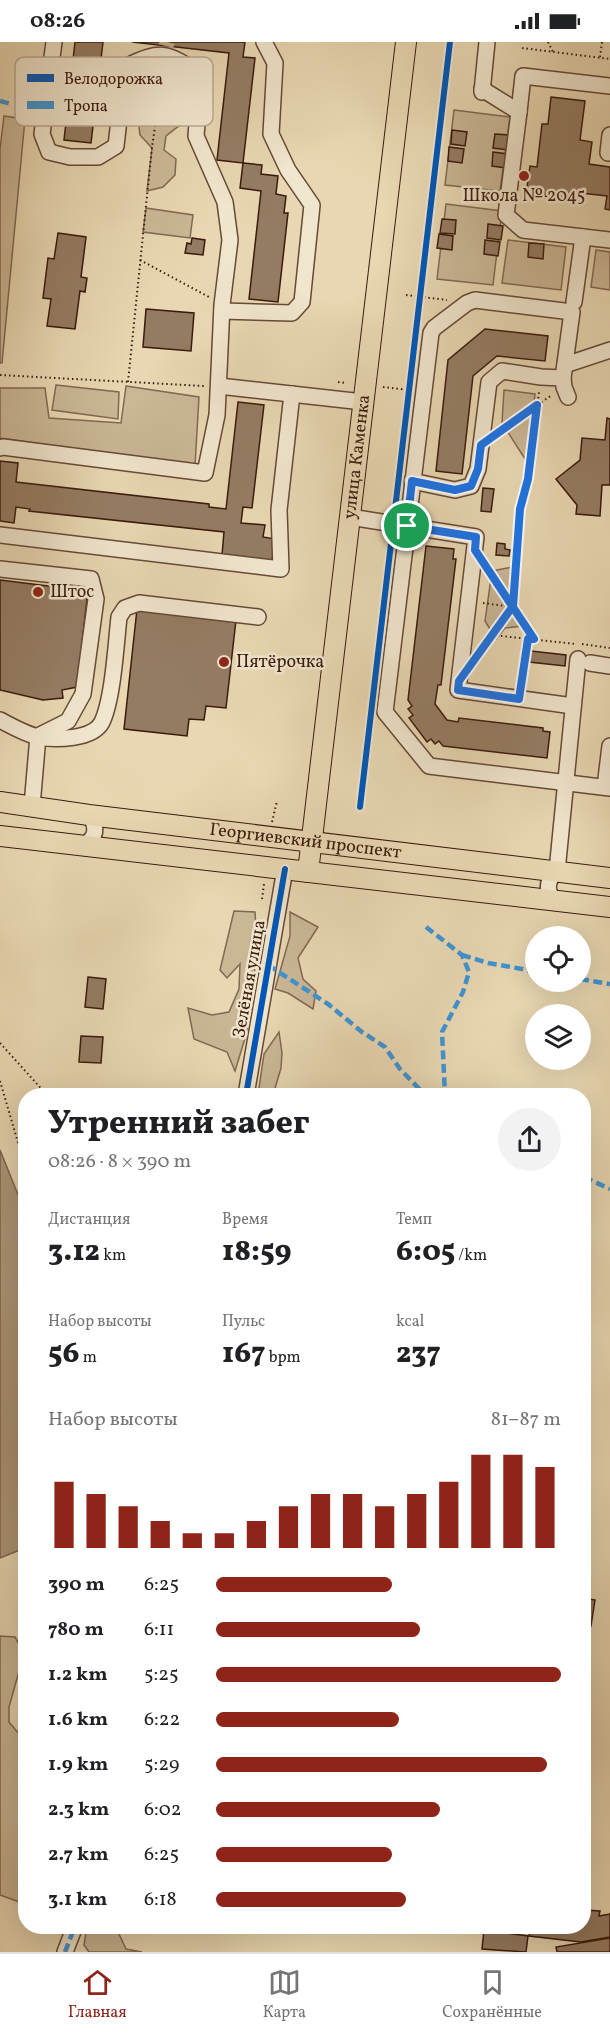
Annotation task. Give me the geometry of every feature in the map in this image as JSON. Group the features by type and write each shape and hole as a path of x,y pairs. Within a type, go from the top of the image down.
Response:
{"main road":[{"name":"улица Каменка","path":"308,872 406,42"},
{"name":"Георгиевский проспект","path":"0,802 88,815 610,878"},
{"name":"Георгиевский проспект","path":"0,836 610,907"}],"street":[{"path":"52,57 54,42"},
{"path":"222,308 292,313 302,302 312,205 288,170 271,134 275,63 264,42"},
{"path":"487,42 482,91 519,112"},
{"path":"146,57 166,51 175,57"},
{"path":"610,86 523,76 506,215 523,230 610,240"},
{"path":"43,126 42,134 49,152 70,157 98,157 116,146 118,126"},
{"path":"0,448 205,473 217,415 222,308 230,240 225,202 196,136 197,126"},
{"path":"608,153 610,135"},
{"path":"574,302 583,237"},
{"path":"565,382 572,312 475,300 467,303 434,328 431,333 385,712 429,766 608,788 610,746"},
{"path":"412,481 455,490 471,486 478,469 489,382 502,371 565,382 610,350"},
{"path":"219,386 363,402"},
{"path":"0,535 281,569 279,510 292,394"},
{"path":"350,517 476,537 458,690 573,706"},
{"path":"0,569 91,579 96,599 83,694 68,721 38,736"},
{"path":"0,720 38,736 68,738 87,734 101,724 107,705 119,617 125,608 139,603 258,617"},
{"path":"554,901 548,891 548,885 549,880 557,872 573,706 584,661 610,666"},
{"path":"32,806 38,736"},
{"path":"83,845 90,842 95,831 95,825 88,815"},
{"name":"Зелёная улица","path":"247,1088 285,869"},
{"path":"70,1949 73,1934"}],"path":[{"path":"548,42 553,52"},
{"path":"600,57 602,42"},
{"path":"522,48 610,59"},
{"path":"165,57 166,51"},
{"path":"128,382 155,126"},
{"path":"140,260 222,308"},
{"path":"418,308 420,285"},
{"path":"406,295 467,303"},
{"path":"0,375 219,386"},
{"path":"459,681 513,606 520,509 528,479 541,377"},
{"path":"409,402 411,379"},
{"path":"481,445 565,382"},
{"path":"475,550 534,639"},
{"path":"469,601 513,606"},
{"path":"492,635 610,648"},
{"path":"519,699 528,639"},
{"path":"0,1043 41,1088"},
{"path":"0,1082 18,1143"}],"shaded area":[{"path":"454,110 510,117 500,191 445,185"},
{"path":"4,116 15,118 15,126 24,126 2,363 0,363 0,149"},
{"path":"139,126 179,126 166,136 164,150 176,159 175,175 163,187 147,191 152,148 140,135"},
{"path":"446,204 502,211 493,285 437,279"},
{"path":"146,208 193,215 190,238 143,232"},
{"path":"508,240 566,247 561,290 502,283"},
{"path":"596,250 610,252 610,290 591,287"},
{"path":"56,385 119,392 118,419 52,410"},
{"path":"126,386 199,397 195,466 0,438 0,388 45,388 49,418 121,423"},
{"path":"504,390 535,394 527,462 502,423"},
{"path":"512,567 511,592 522,626 505,628 496,639 485,621 492,571"},
{"path":"234,911 255,912 256,927 251,939 255,974 246,1035 235,1071 227,1052 194,1039 188,1008 212,1015 229,1012 239,989 240,964 227,978 220,970"},
{"path":"290,912 318,927 298,958 303,979 316,991 313,1009 288,993 275,989 290,936"},
{"path":"279,1032 282,1053 281,1068 275,1088 259,1088 264,1054"},
{"path":"0,1150 18,1195 18,1551 0,1558"},
{"path":"0,1636 15,1637 18,1642 18,1675 9,1707 9,1722 18,1733 18,1902 0,1895"},
{"path":"86,1934 119,1934 126,1949 142,1952 89,1952 84,1945"}],"building":[{"path":"75,42 103,42 101,57 73,57"},
{"path":"132,42 245,42 243,57 255,58 243,163 217,160 229,53"},
{"path":"551,97 585,101 580,140 592,142 589,164 610,167 610,210 605,209 607,196 572,192 571,199 526,194 530,166 537,167 542,124 548,124"},
{"path":"66,126 93,126 91,143 64,140"},
{"path":"452,130 467,132 465,146 451,144"},
{"path":"495,134 509,135 508,150 493,148"},
{"path":"449,147 464,149 462,163 448,161"},
{"path":"493,152 508,154 506,168 492,166"},
{"path":"243,163 262,165 261,174 278,176 276,194 286,196 284,213 288,213 278,302 249,299 261,191 240,188"},
{"path":"442,219 456,220 455,234 440,233"},
{"path":"488,224 503,226 501,240 487,238"},
{"path":"58,233 86,237 81,277 87,278 85,292 80,291 75,329 47,326 51,299 43,298 48,258 54,259"},
{"path":"439,234 453,236 452,250 437,248"},
{"path":"192,238 205,240 203,255 185,253 187,243 191,244"},
{"path":"485,240 500,242 498,256 484,254"},
{"path":"529,243 544,244 543,259 528,257"},
{"path":"146,309 194,313 191,351 143,347"},
{"path":"485,329 548,336 545,361 497,356 473,376 462,474 436,471 448,360"},
{"path":"238,402 264,405 252,508 243,507 241,523 265,525 263,537 275,539 272,561 222,555 224,532 29,511 30,509 16,507 14,523 0,521 0,461 18,463 16,482 209,504 209,507 226,509"},
{"path":"607,418 610,419 610,485 602,485 600,516 576,514 577,505 556,479 580,460 582,438 605,440"},
{"path":"483,488 494,489 491,512 481,511"},
{"path":"497,543 505,544 505,549 510,550 509,556 496,555"},
{"path":"426,546 454,549 453,559 456,559 441,685 438,685 435,704 447,720 458,722 459,718 543,728 543,731 550,732 547,758 443,746 439,741 435,744 431,739 427,742 409,718 413,715 408,709 412,706 408,700"},
{"path":"0,580 88,591 77,687 62,690 63,698 43,700 0,690"},
{"path":"137,609 236,620 226,708 206,706 204,720 189,719 187,736 124,729"},
{"path":"531,651 566,655 565,666 529,662"},
{"path":"88,977 106,979 103,1009 85,1007"},
{"path":"81,1036 103,1037 101,1063 79,1062"},
{"path":"591,1599 595,1600 591,1626"},
{"path":"591,1910 600,1911 599,1916 610,1914 610,1937 581,1942 529,1936 529,1934 591,1934"},
{"path":"484,1934 528,1936 526,1952 482,1949"},
{"path":"610,1938 610,1952 557,1952 556,1947"}],"tunnel":[{"path":"166,46 167,42"}],"marked path":[{"path":"0,101 11,104"},
{"path":"426,927 462,955 469,972 463,992 442,1032 445,1088"},
{"path":"462,955 488,963 525,970"},
{"path":"268,965 328,1004 362,1032 385,1047 400,1069 418,1088"},
{"path":"591,981 610,984"},
{"path":"591,1180 610,1189"},
{"path":"65,1952 72,1934"}],"cycle path":[{"path":"360,807 450,42"},
{"path":"247,1088 285,869"}],"place":[{"name":"Школа № 2045","path":"524,176"},
{"name":"Штос","path":"38,592"},
{"name":"Пятёрочка","path":"224,662"}],"route":[{"path":"407,526 412,481 455,490 471,486 478,469 481,445 537,405 528,479 520,509 513,606 459,681 458,690 519,699 528,639 534,639 513,606 475,550 476,537 407,526"}]}
